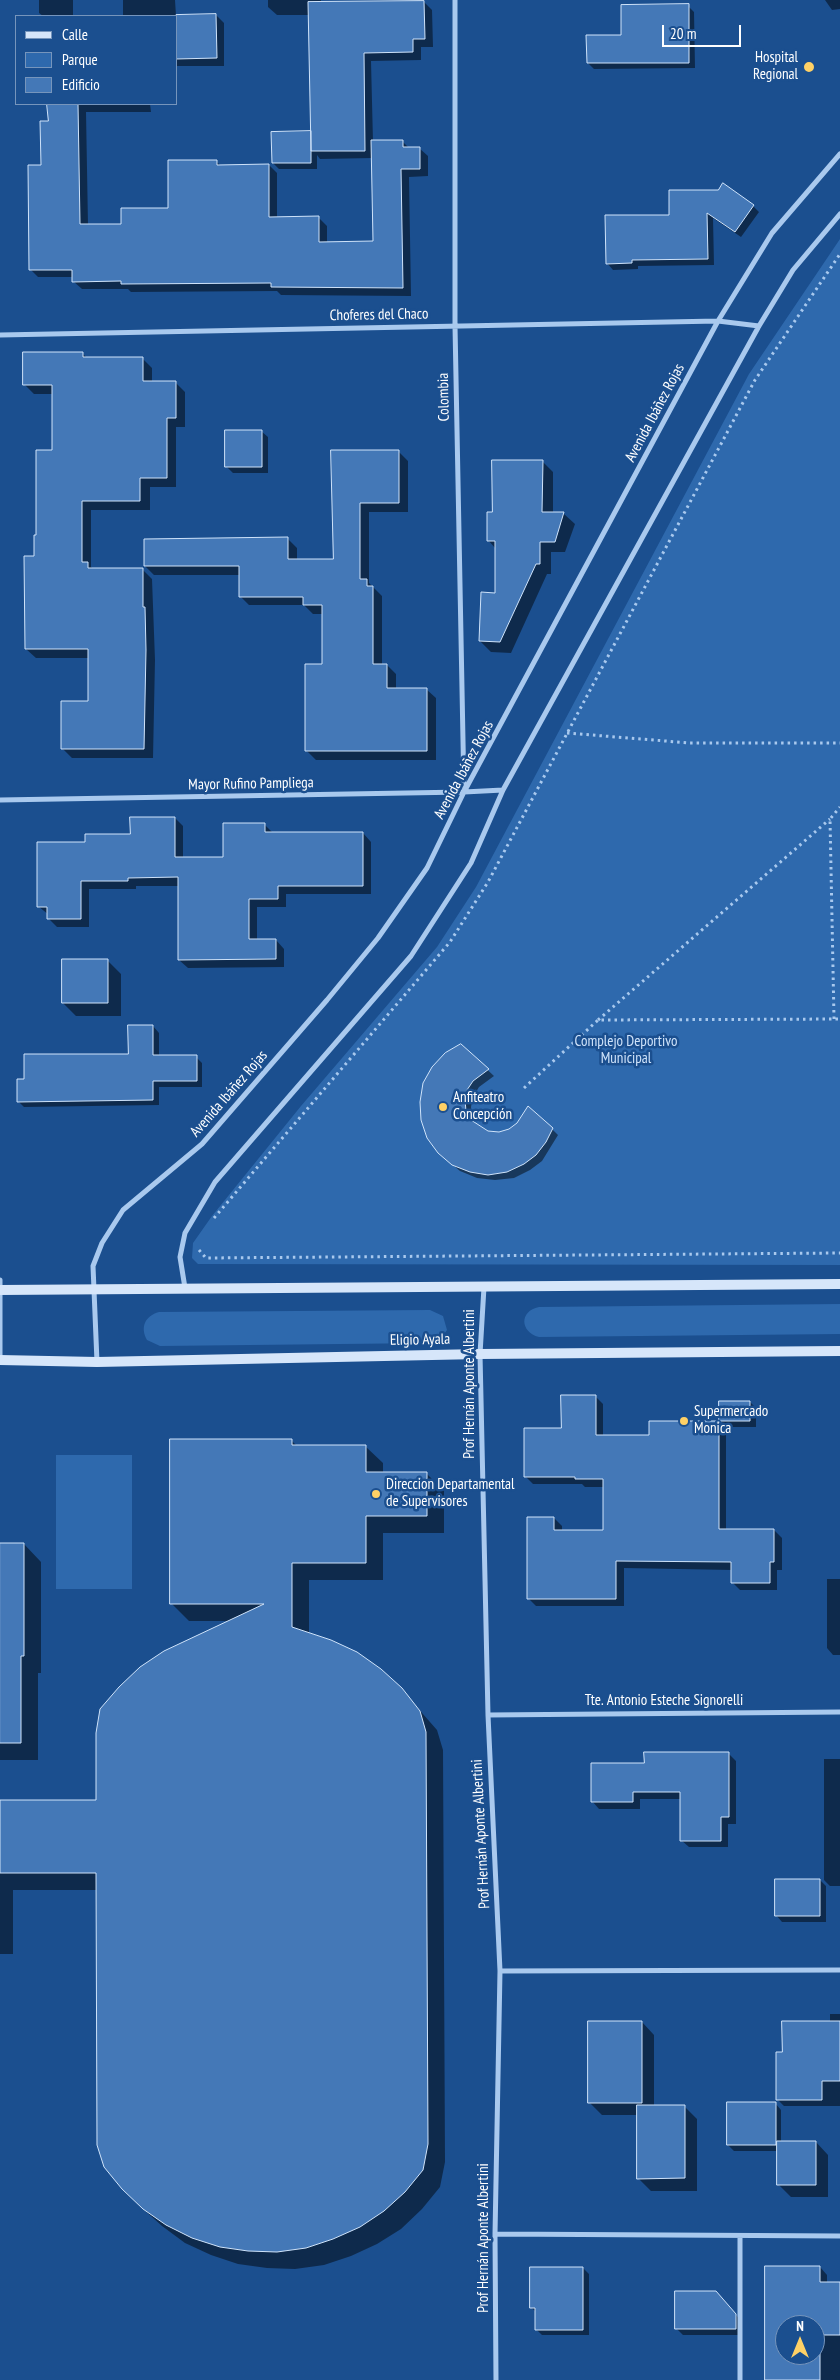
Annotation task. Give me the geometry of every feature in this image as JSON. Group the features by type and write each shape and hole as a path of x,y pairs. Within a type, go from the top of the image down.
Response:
{"street":[{"name":"Colombia","path":"455,0 455,326 464,792"},
{"name":"Avenida Ibáñez Rojas","path":"97,1362 93,1266 102,1243 123,1210 202,1144 327,1000 378,938 427,868 464,792 718,321 772,233 840,154"},
{"path":"185,1288 180,1257 185,1233 215,1182 411,956 471,863 503,790 759,326 793,270 840,214"},
{"name":"Choferes del Chaco","path":"0,335 718,321 759,326"},
{"name":"Mayor Rufino Pampliega","path":"0,800 503,790"},
{"path":"0,1280 0,1360"},
{"path":"0,1290 840,1284"},
{"name":"Prof Hernán Aponte Albertini","path":"484,1287 480,1354 488,1715 500,1971 495,2234 496,2380"},
{"name":"Eligio Ayala","path":"0,1360 97,1362 480,1354 840,1351"},
{"name":"Tte. Antonio Esteche Signorelli","path":"488,1715 840,1712"},
{"path":"500,1971 840,1970"},
{"path":"495,2234 740,2237 840,2236"},
{"path":"740,2237 740,2380"}],"path":[{"path":"212,1221 450,942 488,882 755,380 840,254"},
{"path":"567,733 690,743 840,742"},
{"path":"524,1088 598,1020 830,819 840,807"},
{"path":"830,819 834,1019"},
{"path":"598,1020 840,1019"},
{"path":"199,1245 200,1252 206,1258 840,1253"}],"green space":[{"name":"Complejo Deportivo Municipal","path":"840,239 840,1265 198,1264 192,1258 193,1243 212,1216 301,1106 437,947 476,887 749,374"},
{"path":"840,1304 840,1334 539,1337 528,1331 524,1322 525,1317 532,1309 539,1307"},
{"path":"430,1310 443,1316 447,1330 438,1342 160,1346 147,1340 144,1331 147,1319 159,1312"},
{"path":"56,1455 132,1455 132,1589 56,1589"}],"building":[{"path":"424,1 425,39 413,39 413,52 364,53 365,151 311,151 308,2"},
{"path":"689,4 689,63 587,63 586,35 621,35 621,5"},
{"path":"216,14 217,58 178,59 178,15 176,15"},
{"path":"47,105 78,105 80,224 121,224 121,208 168,208 168,160 217,160 217,165 269,164 269,217 319,216 319,242 373,241 371,140 403,140 403,147 420,147 420,169 401,169 403,288 271,287 271,283 121,284 121,281 72,282 72,270 29,270 28,165 41,165 40,121 48,121"},
{"path":"311,131 311,163 272,163 271,132"},
{"path":"723,183 754,205 735,232 707,213 708,259 632,260 632,263 606,264 605,215 669,215 669,190 718,190"},
{"path":"23,352 83,352 83,357 143,357 143,381 176,381 176,418 167,418 167,478 140,478 140,501 82,501 82,562 88,562 88,568 143,568 146,650 144,749 61,749 61,701 88,701 88,649 25,649 24,556 34,556 34,535 36,535 36,450 52,450 52,385 23,385"},
{"path":"225,430 262,430 262,467 225,467"},
{"path":"331,450 399,450 399,503 360,503 360,579 367,579 367,586 373,586 373,664 387,664 387,688 427,688 427,751 305,751 305,664 322,664 322,605 303,605 303,597 239,597 239,566 144,566 144,539 288,537 288,559 333,559"},
{"path":"492,460 543,460 542,512 564,512 555,542 540,542 540,564 536,564 500,642 479,641 481,592 495,593 495,541 487,541 487,512 492,512"},
{"path":"130,817 175,817 175,857 223,857 223,823 265,823 265,832 363,832 363,886 278,886 278,899 249,899 249,939 276,939 276,959 178,960 178,877 128,878 128,881 81,881 81,919 47,919 47,907 37,907 37,842 85,842 85,834 130,834"},
{"path":"62,959 108,959 108,1003 62,1003"},
{"path":"128,1025 153,1025 153,1055 197,1055 197,1081 153,1081 153,1100 17,1102 17,1079 24,1079 24,1054 128,1054"},
{"name":"Anfiteatro Concepción","path":"461,1044 489,1069 473,1081 467,1090 465,1100 466,1111 471,1120 488,1131 499,1132 509,1129 517,1123 528,1106 553,1128 546,1142 536,1155 524,1164 507,1172 488,1175 470,1172 452,1165 438,1153 427,1138 421,1120 420,1102 423,1083 432,1067 445,1053"},
{"path":"561,1395 596,1395 596,1435 649,1435 649,1421 719,1421 719,1529 774,1529 774,1562 770,1562 770,1583 731,1583 731,1562 616,1561 616,1599 527,1599 527,1517 554,1517 554,1530 603,1530 603,1479 524,1477 524,1428 561,1428"},
{"path":"719,1401 750,1401 750,1421 719,1421"},
{"path":"170,1439 292,1439 292,1445 366,1445 366,1472 427,1472 427,1516 366,1516 366,1563 292,1563 292,1627 331,1640 357,1652 381,1669 402,1688 420,1711 426,1732 428,2144 423,2170 405,2192 384,2211 360,2227 306,2248 277,2252 248,2251 220,2247 192,2238 166,2225 143,2209 122,2189 104,2167 97,2145 96,1873 0,1873 0,1800 96,1800 96,1733 100,1709 140,1667 164,1651 264,1604 170,1604"},
{"path":"0,1543 24,1543 24,1656 21,1656 21,1743 0,1743"},
{"path":"644,1752 729,1752 729,1817 721,1817 721,1841 680,1841 680,1792 633,1792 633,1802 591,1802 591,1763 644,1763"},
{"path":"775,1879 820,1879 820,1916 775,1916"},
{"path":"588,2021 642,2021 642,2103 588,2103"},
{"path":"782,2021 840,2021 840,2081 822,2081 822,2100 776,2100 776,2052 782,2052"},
{"path":"727,2102 776,2102 776,2145 727,2145"},
{"path":"637,2105 685,2105 685,2178 637,2179"},
{"path":"777,2141 816,2141 816,2185 777,2185"},
{"path":"765,2266 820,2266 820,2282 840,2282 840,2335 825,2335 825,2315 775,2315 775,2365 820,2365 820,2380 765,2380"},
{"path":"530,2267 583,2267 583,2330 535,2330 535,2308 530,2308"},
{"path":"675,2291 716,2291 736,2314 736,2329 675,2329"}],"place":[{"name":"Hospital Regional","path":"809,67"},
{"name":"Anfiteatro Concepción","path":"443,1107"},
{"name":"Supermercado Monica","path":"684,1421"},
{"name":"Direccion Departamental de Supervisores","path":"376,1494"}]}
